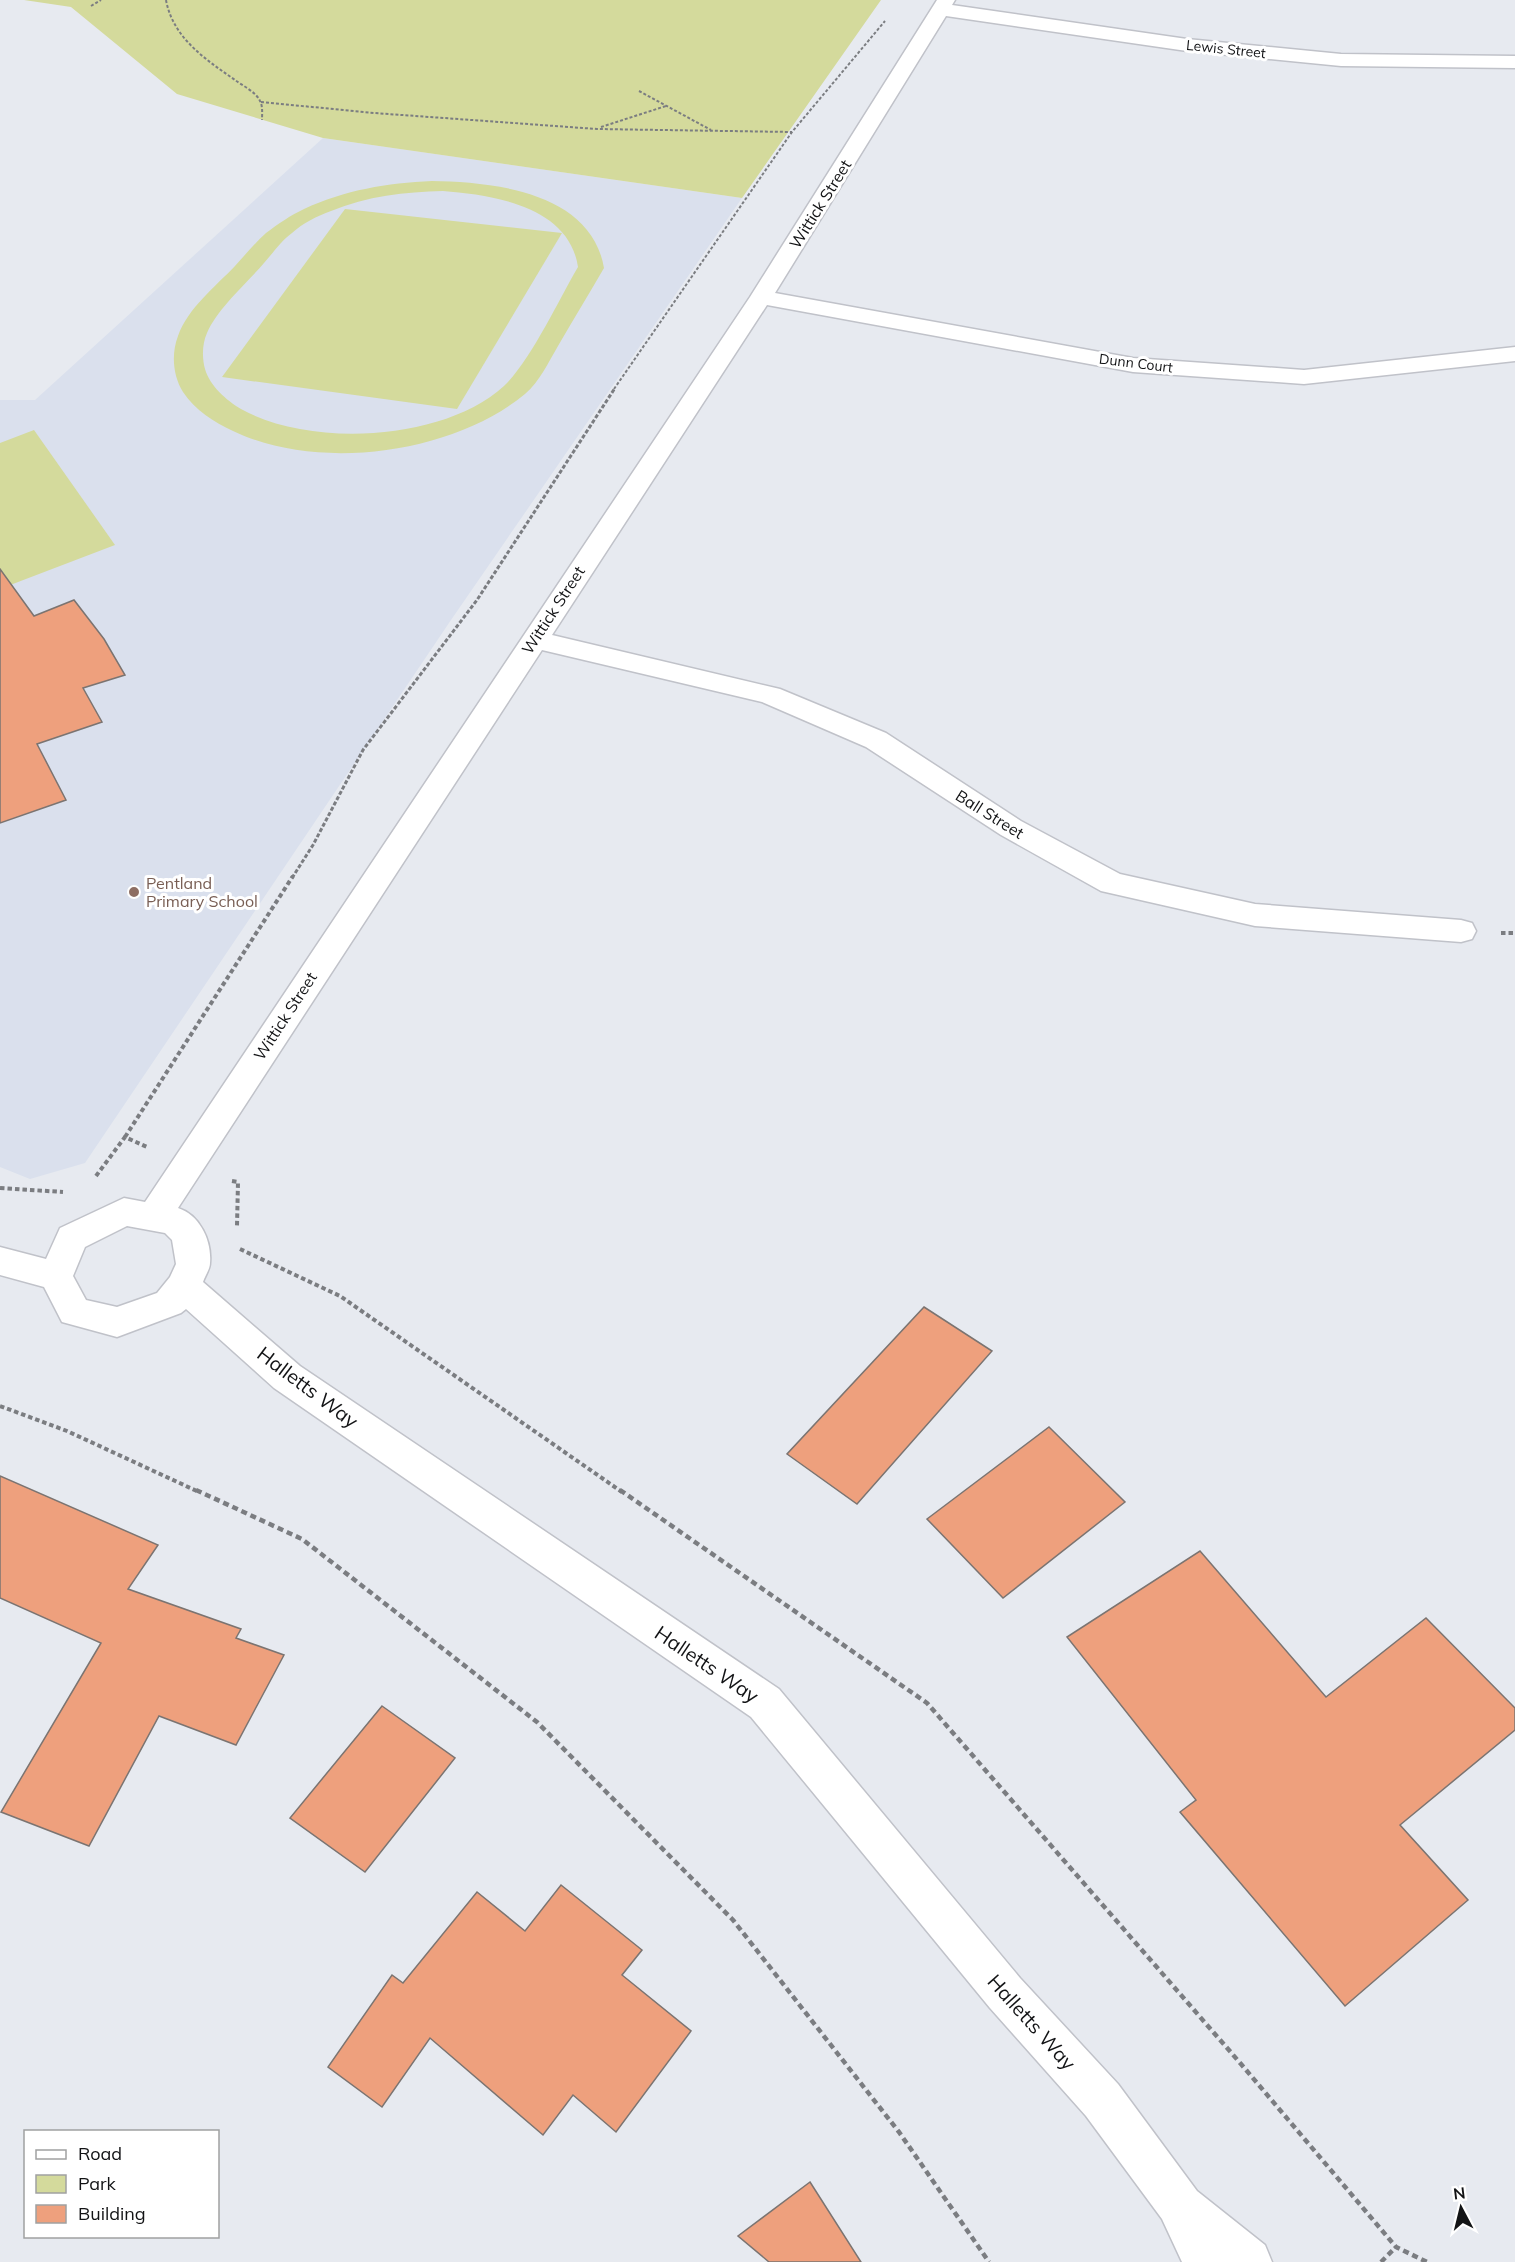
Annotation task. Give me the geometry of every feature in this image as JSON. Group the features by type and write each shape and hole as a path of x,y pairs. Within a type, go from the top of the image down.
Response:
{"street":[{"name":"Lewis Street","path":"943,5 1187,45 1341,60 1515,62"},
{"name":"Wittick Street","path":"154,1217 761,297 943,5"},
{"name":"Dunn Court","path":"761,297 1133,365 1304,377 1515,354"},
{"name":"Ball Street","path":"534,639 781,699 876,740 1011,828 1112,883 1255,915 1461,931"},
{"path":"0,1261 56,1276 74,1312 117,1322 169,1303 184,1286 194,1264 188,1234 175,1221 124,1212 72,1238 56,1276"},
{"name":"Halletts Way","path":"184,1286 287,1377 765,1703 1005,1993 1102,2100 1178,2203 1206,2262"},
{"name":"Halletts Way","path":"1178,2203 1248,2262"}],"path":[{"path":"91,6 101,0"},
{"path":"166,0 168,16 184,40 253,93 261,102 262,120"},
{"path":"93,1180 125,1137 312,845 363,750 477,600 645,342 792,132 892,14"},
{"path":"639,91 712,131"},
{"path":"261,102 386,114 597,129 792,132"},
{"path":"597,129 666,106"},
{"path":"125,1137 187,1166 238,1182 236,1236"},
{"path":"0,1188 70,1192"},
{"path":"236,1247 340,1296 927,1703 1241,2064 1396,2247 1427,2262"},
{"path":"0,1406 67,1431 302,1539 537,1722 733,1920 899,2132 989,2262"},
{"path":"1381,2262 1396,2247"}],"shaded area":[{"name":"Pentland Primary School","path":"323,138 742,198 451,620 85,1163 30,1179 0,1167 0,400 35,400"}],"green space":[{"path":"24,0 881,0 742,198 323,138 177,94 71,7"},
{"path":"415,182 483,184 536,196 560,207 580,222 595,242 604,268 543,372 525,394 495,414 461,431 423,443 384,450 343,453 304,451 267,444 233,431 205,415 193,404 183,392 175,372 174,350 182,326 195,307 266,233 289,217 319,202 366,189","holes":["443,191 505,201 545,217 560,230 572,246 578,267 534,346 504,386 478,404 447,418 413,428 376,433 303,430 270,421 241,409 224,397 215,387 205,369 203,356 205,337 233,296 296,229 326,213 372,198"]},
{"path":"345,209 562,233 457,409 222,377"},
{"path":"34,430 115,545 5,587 0,580 0,443"}],"building":[{"path":"0,569 34,616 74,600 104,639 125,675 83,688 102,722 37,744 66,800 0,823"},
{"path":"924,1307 992,1351 857,1504 787,1454"},
{"path":"1049,1427 1125,1502 1003,1598 927,1519"},
{"path":"0,1476 158,1545 128,1589 241,1629 236,1638 284,1655 236,1745 159,1716 89,1846 1,1812 101,1643 0,1598"},
{"path":"1200,1551 1326,1697 1426,1618 1515,1708 1515,1730 1400,1825 1468,1900 1345,2006 1180,1812 1196,1800 1067,1637"},
{"path":"382,1706 455,1758 365,1872 290,1818"},
{"path":"561,1885 642,1950 622,1975 691,2031 616,2132 573,2095 543,2135 430,2038 382,2107 328,2067 392,1975 403,1983 477,1892 525,1931"},
{"path":"810,2182 861,2262 769,2262 738,2236"}],"place":[{"name":"Pentland Primary School","path":"134,892"}]}
